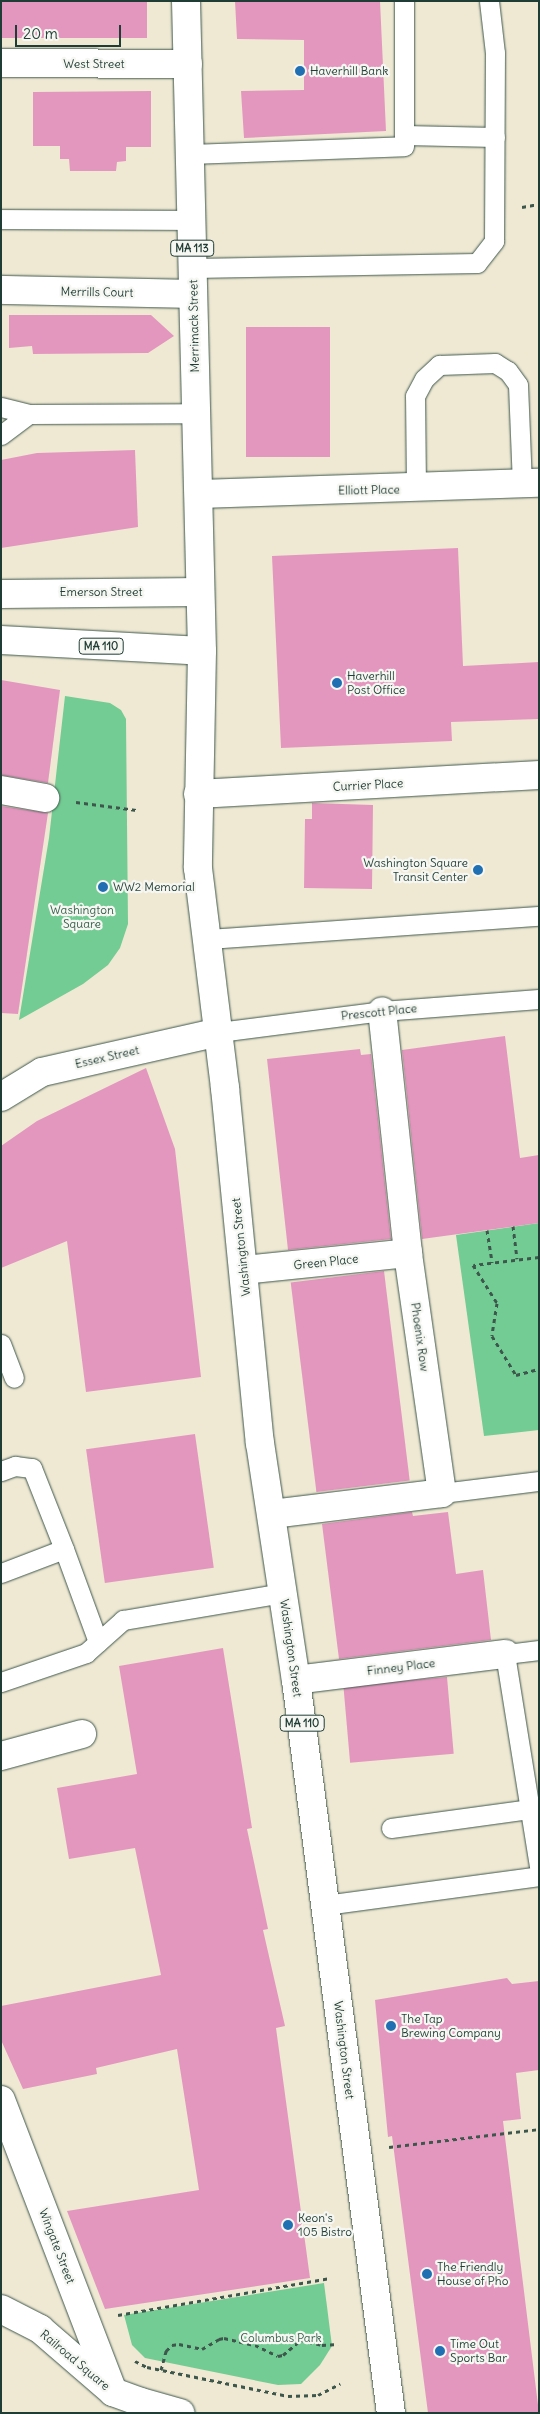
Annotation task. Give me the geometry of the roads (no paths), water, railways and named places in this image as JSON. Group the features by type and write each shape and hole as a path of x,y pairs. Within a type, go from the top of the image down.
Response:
{"main road":[{"name":"Merrimack Street","path":"186,1 200,592"},
{"name":"West Street","path":"1,63 188,64"},
{"name":"Merrills Court","path":"1,290 193,281"},
{"name":"Elliott Place","path":"199,494 531,483"},
{"name":"Emerson Street","path":"1,594 200,592"},
{"name":"MA 110","path":"200,592 202,651 198,868 219,1032"},
{"name":"MA 110","path":"1,640 202,651"},
{"name":"Currier Place","path":"198,794 539,775"},
{"path":"1,790 45,798"},
{"name":"Phoenix Row","path":"382,1011 408,1253 442,1493"},
{"name":"Essex Street","path":"1,1098 42,1072 219,1032"},
{"name":"Washington Street","path":"219,1032 260,1443 296,1680 391,2413"},
{"name":"Green Place","path":"244,1270 408,1253"},
{"path":"272,1514 442,1493"},
{"name":"Finney Place","path":"296,1680 505,1654"},
{"path":"1,1756 82,1734"},
{"name":"Wingate Street","path":"1,2100 113,2392"},
{"name":"Railroad Square","path":"1,2309 40,2329 113,2392 180,2413"}],"lane":[{"path":"190,154 404,146 404,1"},
{"path":"193,281 477,263 494,241 495,53 489,1"},
{"path":"404,135 495,137"},
{"path":"1,219 191,220"},
{"path":"416,488 416,396 424,379 439,365 495,363 508,371 518,385 531,483"},
{"path":"1,407 29,414 196,413"},
{"path":"1,435 29,414"},
{"path":"208,939 539,916"},
{"name":"Prescott Place","path":"219,1032 382,1011 539,999"},
{"path":"1,1344 14,1378"},
{"path":"1,1471 15,1466 32,1468 98,1642"},
{"path":"442,1493 539,1481"},
{"path":"1,1573 64,1549"},
{"path":"1,1682 86,1652 123,1620 283,1593"},
{"path":"539,1650 505,1654 539,1867"},
{"path":"391,1828 529,1808"},
{"path":"325,1905 539,1876"}],"place":[{"name":"Haverhill Bank","path":"300,71"},
{"name":"Haverhill Post Office","path":"337,683"},
{"name":"Washington Square Transit Center","path":"478,870"},
{"name":"WW2 Memorial","path":"103,887"},
{"name":"The Tap Brewing Company","path":"391,2026"},
{"name":"Keon's 105 Bistro","path":"288,2225"},
{"name":"The Friendly House of Pho","path":"427,2274"},
{"name":"Time Out Sports Bar","path":"440,2351"}],"park label":[{"name":"Washington Square","path":"82,917"},
{"name":"Columbus Park","path":"281,2338"}]}
